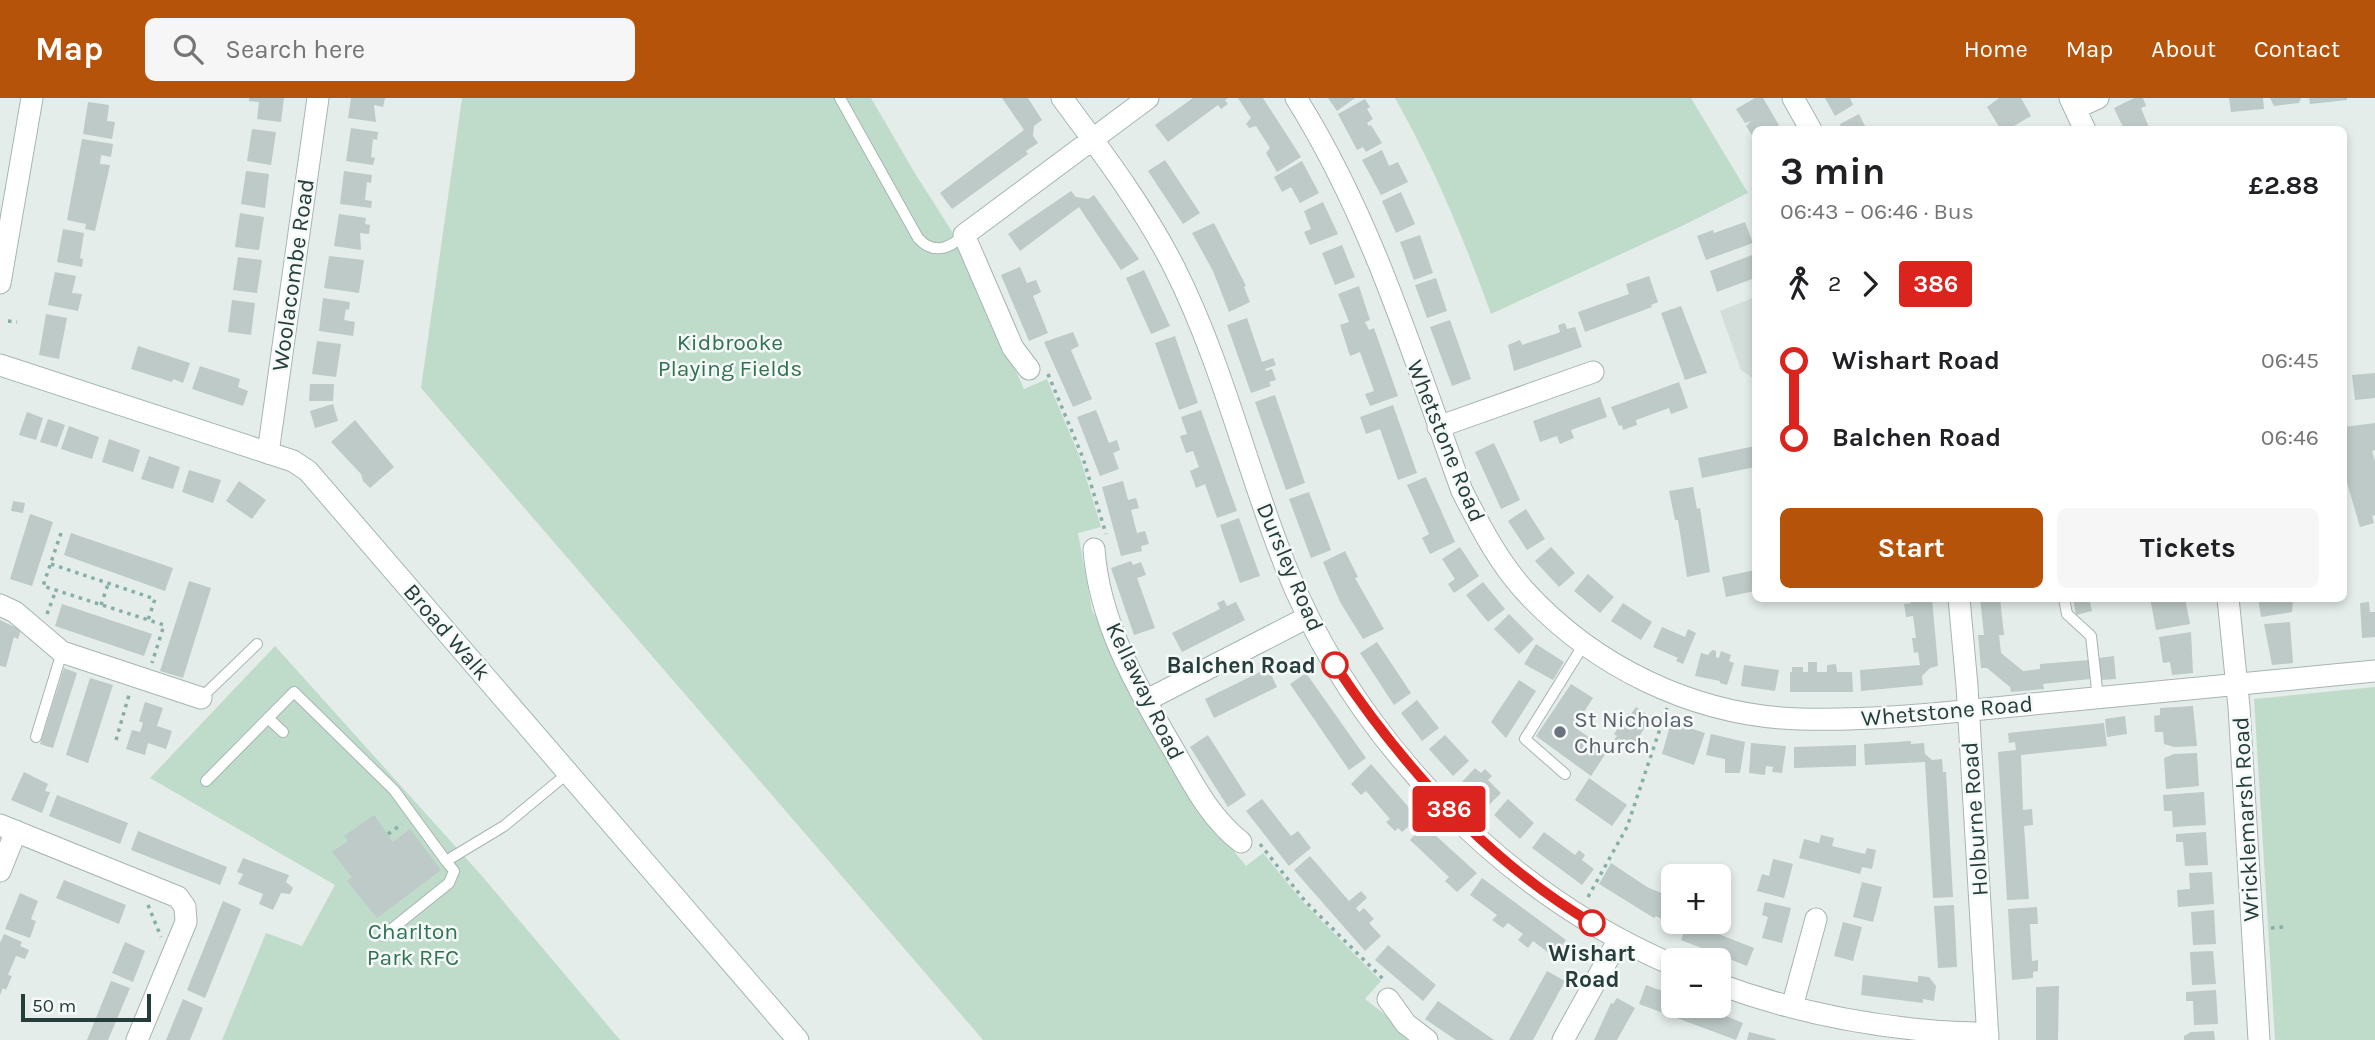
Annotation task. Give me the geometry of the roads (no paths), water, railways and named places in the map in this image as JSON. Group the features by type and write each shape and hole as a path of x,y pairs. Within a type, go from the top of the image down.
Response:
{"street":[{"path":"0,283 32,98"},
{"name":"Woolacombe Road","path":"268,453 318,98"},
{"name":"Dursley Road","path":"1062,98 1147,219 1196,315 1285,565 1308,617 1364,708 1431,792 1492,849 1578,915 1661,959"},
{"path":"1029,369 1013,348 964,235 1148,98"},
{"name":"Whetstone Road","path":"1296,98 1323,143 1366,230 1462,491 1480,528 1524,589 1550,616 1611,663 1672,693 1719,708 1798,719 1839,719 1969,710 2375,671"},
{"path":"1793,98 1809,126"},
{"path":"2083,126 2073,103 2098,98"},
{"name":"Broad Walk","path":"0,365 293,461 308,471 798,1040"},
{"path":"1438,427 1593,372"},
{"name":"Kellaway Road","path":"1094,549 1096,577 1107,614 1123,657 1145,701 1200,798 1221,827 1241,842"},
{"name":"Holburne Road","path":"1959,602 1969,710 1988,1037"},
{"name":"Wricklemarsh Road","path":"2228,602 2237,685 2259,1040"},
{"path":"0,605 15,612 61,652 201,698"},
{"path":"1145,701 1308,617"},
{"path":"0,871 8,828 178,897 185,908 186,922 137,1040"},
{"path":"1792,1007 1816,919"},
{"path":"1563,1040 1619,939"},
{"path":"1731,988 1792,1007 1884,1026 1988,1037"},
{"path":"1388,999 1405,1024 1427,1040"}],"lane":[{"path":"840,98 918,238 925,245 940,249 950,247 964,235"},
{"path":"2065,602 2067,614 2091,636 2098,698"},
{"path":"201,698 257,644"},
{"path":"1565,774 1525,739 1584,644"},
{"path":"36,737 61,652"},
{"path":"206,781 294,692 394,790 454,871 449,883 383,936"},
{"path":"268,718 283,732"},
{"path":"446,861 504,827 568,773"}],"place":[{"name":"Balchen Road","path":"1335,665"},
{"name":"St Nicholas Church","path":"1560,732"},
{"name":"Wishart Road","path":"1592,923"}],"park label":[{"name":"Kidbrooke Playing Fields","path":"730,355"},
{"name":"Charlton Park RFC","path":"413,944"}]}
